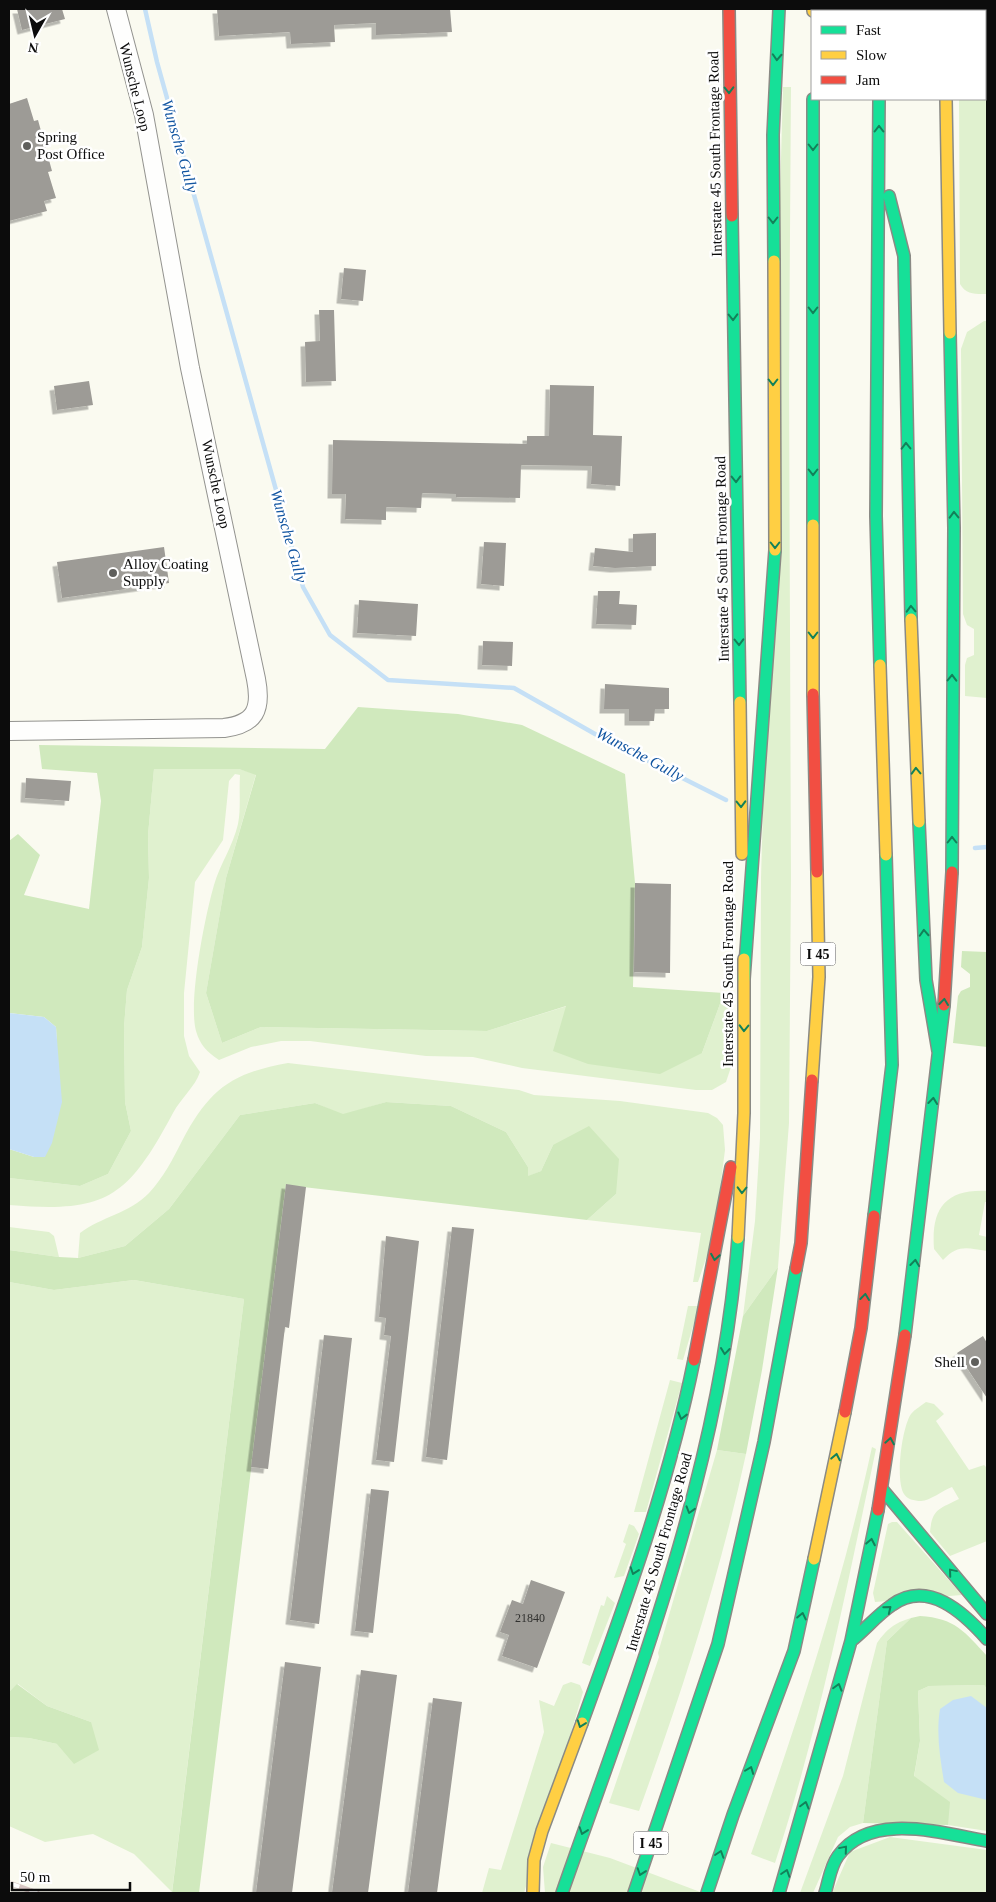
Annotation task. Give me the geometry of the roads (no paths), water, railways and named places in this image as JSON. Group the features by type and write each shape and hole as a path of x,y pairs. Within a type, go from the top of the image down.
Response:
{"main road":[{"name":"Interstate 45 South Frontage Road","path":"562,1893 642,1664 695,1493 723,1368 741,1223 744,979 729,9"},
{"path":"744,979 775,552 773,135 779,9"},
{"name":"I 45","path":"634,1893 718,1644 764,1442 801,1243 819,977 813,696 813,100"},
{"path":"707,1893 732,1815 794,1651 832,1478 862,1328 892,1064 876,516 879,100"},
{"path":"779,1893 851,1641 882,1489 914,1270 938,1051 952,894 954,528 946,100"},
{"path":"879,158 904,256 907,495 916,767 926,980 938,1051"},
{"path":"533,1893 534,1860 542,1832 650,1525 678,1430 708,1296 743,1106"},
{"path":"882,1489 987,1614"},
{"path":"851,1641 890,1606 900,1601 924,1597 953,1604 964,1612 987,1639"},
{"path":"825,1893 837,1857 847,1844 859,1835 875,1830 895,1829 987,1841"}],"street":[{"name":"Wunsche Loop","path":"9,731 224,728 245,724 256,711 258,701 256,679 218,492 190,368 144,115 116,9"}],"water":[{"path":"9,1013 44,1017 56,1027 62,1102 52,1143 45,1157 34,1157 9,1149"},
{"path":"971,1696 987,1708 987,1800 958,1793 944,1782 938,1736 940,1709 953,1700"}],"waterway":[{"name":"Wunsche Gully","path":"145,9 157,62 303,587 330,635 388,680 514,688 595,734 726,800"},
{"name":"Wunsche Gully","path":"975,848 987,847"}],"railway":[{"path":"9,1883 37,1893"}],"place":[{"name":"Spring Post Office","path":"27,146"},
{"name":"Alloy Coating Supply","path":"113,573"},
{"name":"Shell","path":"975,1362"}]}
